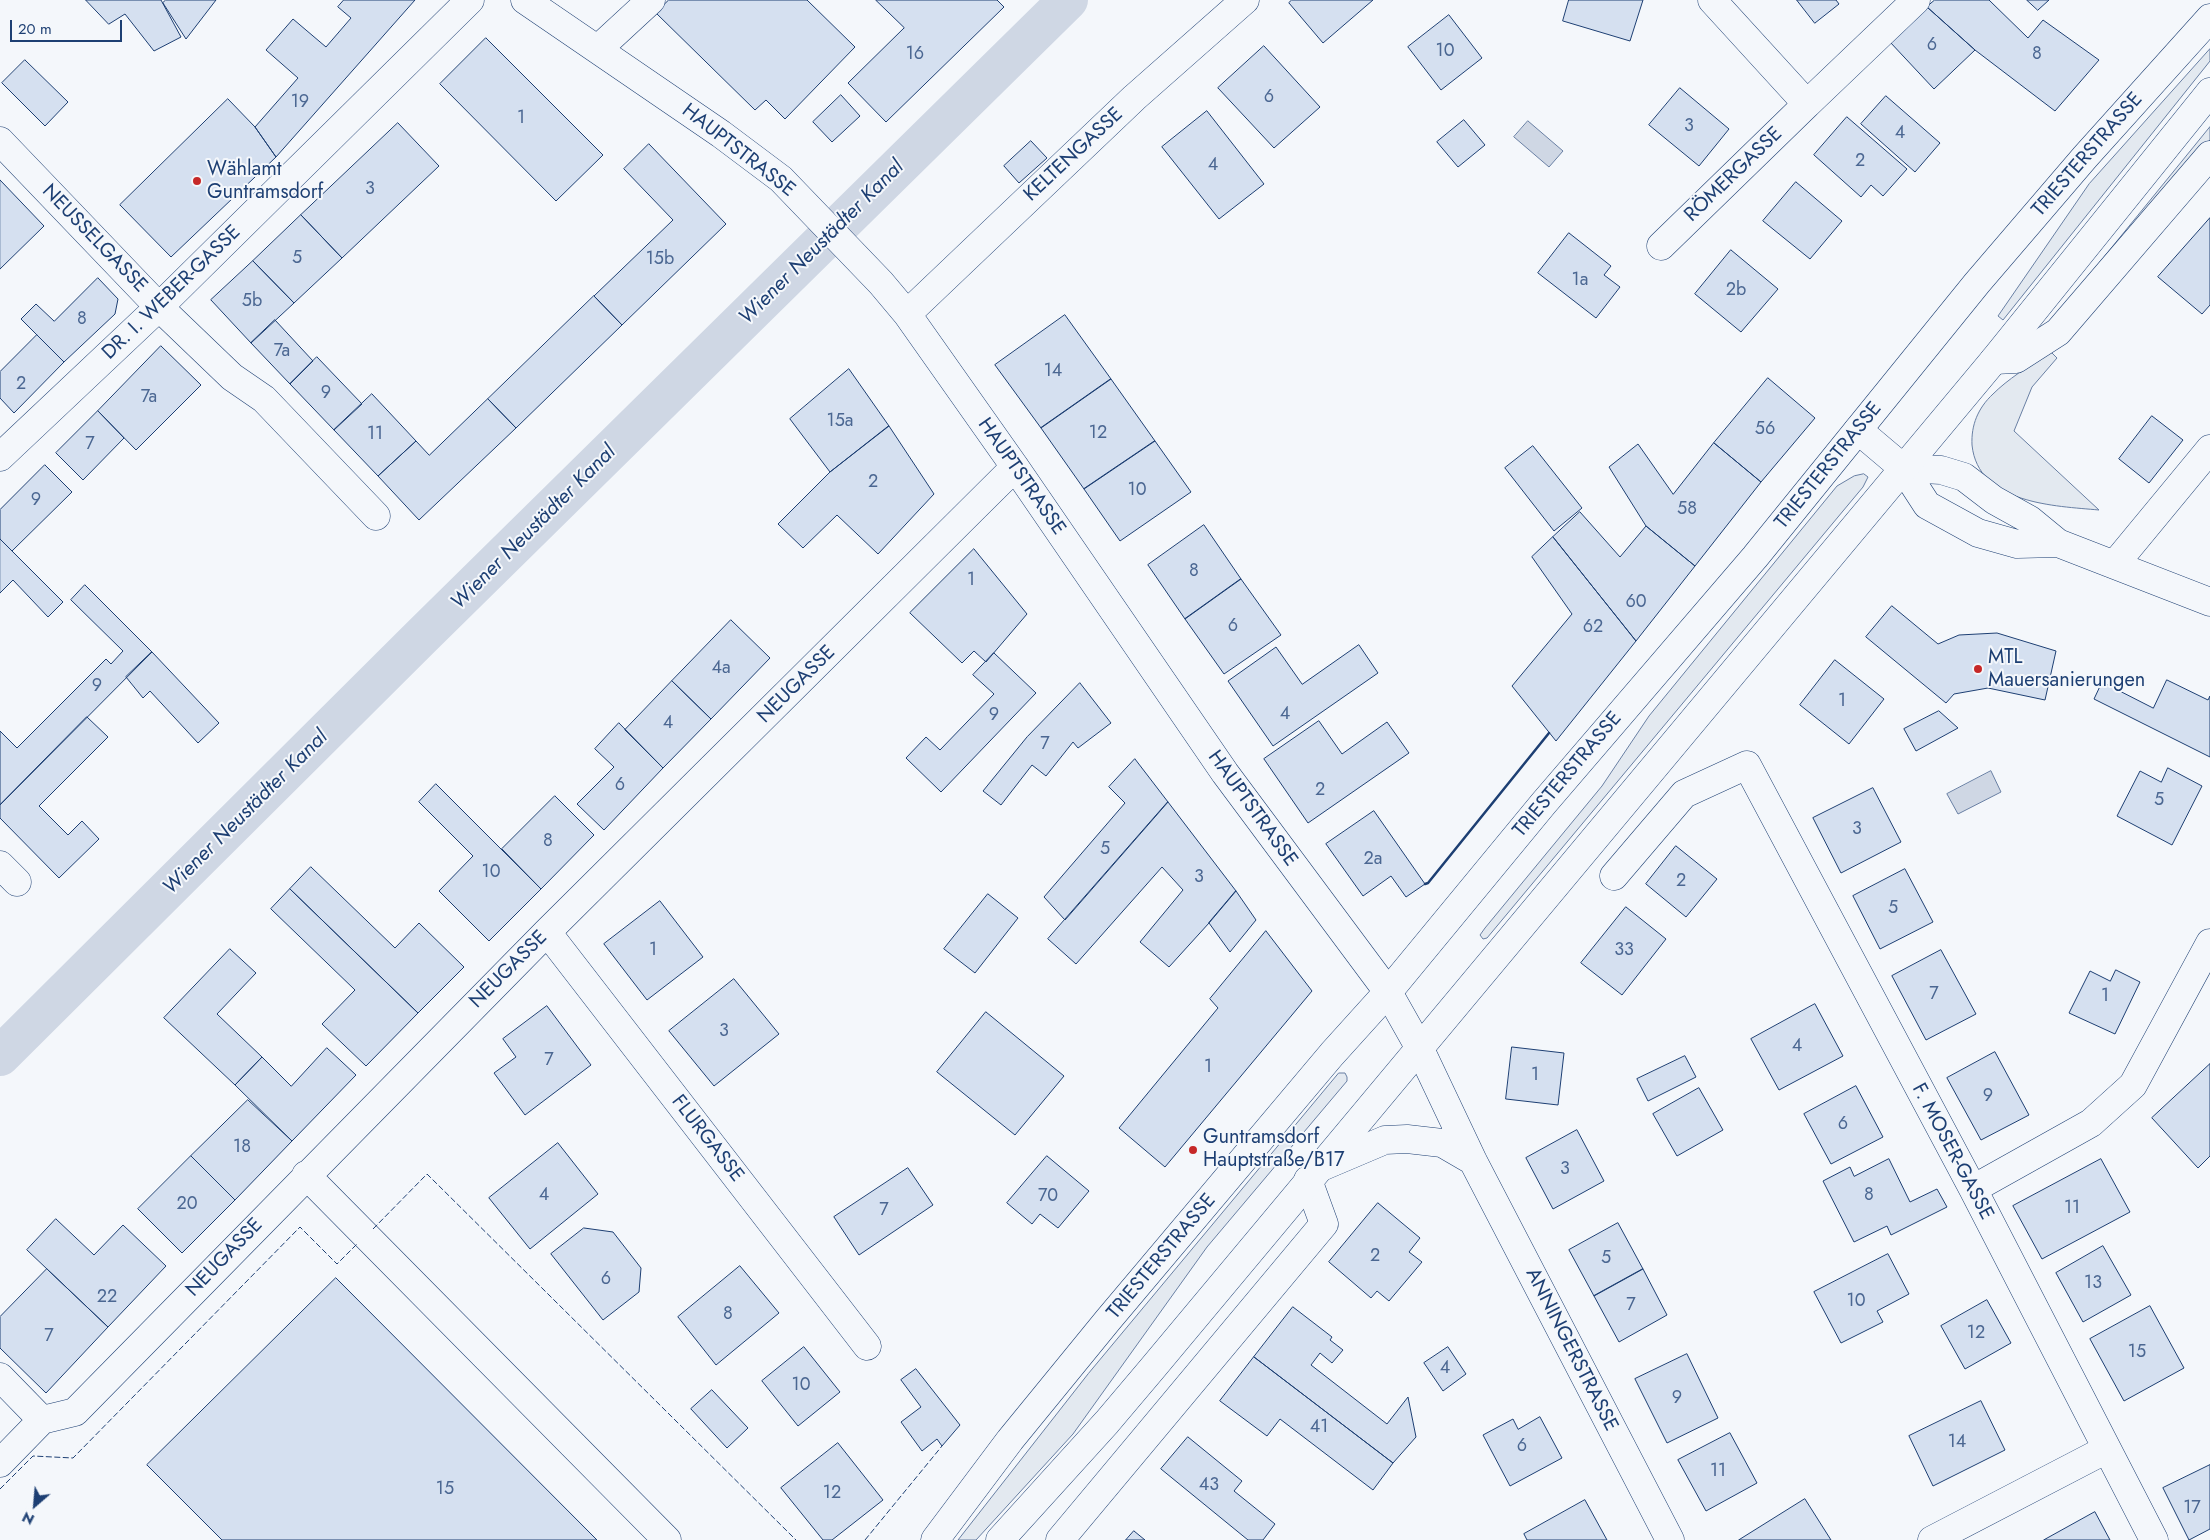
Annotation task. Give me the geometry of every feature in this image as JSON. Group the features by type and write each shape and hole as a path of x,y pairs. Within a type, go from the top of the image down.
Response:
{"street":[{"name":"DR. I. WEBER-GASSE","path":"0,458 159,307 470,0"},
{"name":"HAUPTSTRASSE","path":"525,0 721,134 781,179 881,283 907,314 1015,467 1225,773 1388,992 1419,1047"},
{"path":"598,49 651,0"},
{"name":"KELTENGASSE","path":"907,314 1134,98 1245,0"},
{"path":"1712,0 1807,104"},
{"name":"RÖMERGASSE","path":"1661,246 1916,0"},
{"name":"TRIESTERSTRASSE","path":"935,1540 1010,1440 1108,1320 1755,557 1989,268 2085,157 2210,18"},
{"path":"1000,1540 1107,1422 1994,360 2210,92"},
{"name":"NEUSSELGASSE","path":"0,141 159,307 232,377 264,399 376,516"},
{"path":"1994,360 2016,358 2058,332 2210,155"},
{"path":"1858,430 1903,468 1927,505 1978,534 2017,544 2058,542"},
{"path":"2115,564 2210,449"},
{"name":"NEUGASSE","path":"42,1420 75,1412 547,932 1015,467"},
{"path":"1903,468 1941,470 1964,478 1994,500 2030,520 2058,542 2210,602"},
{"name":"F. MOSER-GASSE","path":"1614,876 1684,794 1747,765 1973,1189 2154,1540"},
{"name":"FLURGASSE","path":"547,932 868,1346"},
{"path":"1973,1189 2091,1123 2133,1085 2210,943"},
{"name":"ANNINGERSTRASSE","path":"1419,1047 1473,1161 1670,1540"},
{"path":"1313,1174 1378,1142 1407,1138 1442,1143 1473,1161"},
{"path":"1060,1540 1324,1224 1313,1174"},
{"path":"306,1175 666,1540"},
{"path":"0,1377 42,1420 0,1463"},
{"path":"1932,1540 2107,1449"}],"shaded area":[{"path":"2210,49 2210,61 2003,320 1998,316 2089,184"},
{"path":"1528,121 1563,151 1549,167 1514,137"},
{"path":"2210,127 2210,140 2082,284"},
{"path":"2052,353 2057,358 2032,387 2014,431 2099,510 2041,503 2021,498 2003,490 1988,479 1977,465 1972,438 1976,417 1983,405 2012,378 2045,355"},
{"path":"1864,474 1868,477 1863,487 1487,938 1483,939 1480,935 1485,928 1602,786 1649,716 1837,486 1854,476"},
{"path":"1991,771 2001,792 1958,814 1947,794"},
{"path":"1339,1073 1345,1073 1347,1081 1207,1247 1073,1434 976,1540 958,1540 1088,1374"}],"building":[{"path":"86,0 161,0 181,37 154,51 125,14 109,24"},
{"path":"166,0 216,0 186,39 163,3"},
{"path":"344,0 415,0 276,157 255,127 298,78 266,50 293,19 326,47 351,18 338,7"},
{"path":"669,0 807,0 855,47 785,119 766,100 755,110 656,13"},
{"path":"876,0 997,0 1004,7 886,122 848,83 904,28"},
{"path":"1292,0 1373,0 1323,43 1289,3"},
{"path":"1569,0 1643,0 1630,41 1563,21"},
{"path":"1797,0 1836,0 1839,4 1815,23"},
{"path":"1935,0 1989,0 2028,38 2043,20 2099,60 2055,111 1975,50 1927,7"},
{"path":"2027,0 2049,0 2038,10"},
{"path":"1927,7 1975,50 1934,89 1890,42"},
{"path":"1449,15 1482,58 1441,90 1408,47"},
{"path":"486,38 603,155 556,201 440,84"},
{"path":"1264,46 1320,107 1274,148 1218,88"},
{"path":"25,60 68,102 45,126 2,83"},
{"path":"1680,88 1729,129 1699,166 1649,125"},
{"path":"841,95 860,116 832,142 813,122"},
{"path":"1886,96 1940,143 1915,172 1861,124"},
{"name":"Wählamt Guntramsdorf","path":"228,99 255,127 276,157 171,257 120,205"},
{"path":"1207,111 1264,184 1219,219 1162,147"},
{"path":"1847,117 1907,169 1883,196 1871,185 1861,197 1814,155"},
{"path":"1464,120 1485,145 1458,167 1437,142"},
{"path":"398,123 439,166 342,258 301,215"},
{"path":"1031,141 1047,158 1019,183 1004,166"},
{"path":"649,144 726,224 622,325 594,296 673,220 624,169"},
{"path":"0,180 44,226 0,269"},
{"path":"1796,182 1842,221 1810,259 1763,221"},
{"path":"301,215 342,258 294,303 253,261"},
{"path":"2210,218 2210,305 2202,314 2158,277"},
{"path":"1569,233 1611,266 1604,275 1620,287 1596,318 1538,273"},
{"path":"1731,250 1778,289 1741,332 1695,294"},
{"path":"253,261 294,303 251,343 211,300"},
{"path":"98,278 118,299 115,314 64,362 21,319 36,304 54,321"},
{"path":"594,296 622,325 516,428 488,399"},
{"path":"1065,315 1111,379 1041,428 995,365"},
{"path":"275,320 313,361 290,384 251,343"},
{"path":"37,335 64,362 14,413 0,398 0,372"},
{"path":"161,346 201,385 136,450 98,411"},
{"path":"317,357 362,404 334,430 290,384"},
{"path":"849,369 889,426 830,472 790,419"},
{"path":"1768,378 1815,418 1761,482 1714,443"},
{"path":"1111,379 1155,441 1084,489 1041,428"},
{"path":"372,394 416,441 378,476 334,430"},
{"path":"488,399 516,428 419,520 378,476 416,441 429,455"},
{"path":"98,411 124,438 83,480 56,453"},
{"path":"2152,416 2183,440 2149,483 2119,459"},
{"path":"889,426 934,494 878,554 837,515 803,548 778,524 830,472"},
{"path":"1155,441 1191,492 1120,541 1084,489"},
{"path":"1714,443 1761,482 1695,566 1646,526 1609,467 1638,444 1673,494"},
{"path":"1533,446 1582,508 1554,531 1505,468"},
{"path":"45,465 72,492 12,551 0,539 0,510"},
{"path":"1580,512 1620,557 1646,526 1695,566 1636,641 1553,537"},
{"path":"1204,525 1241,579 1185,619 1148,565"},
{"path":"1553,537 1636,641 1556,741 1512,686 1572,614 1532,557"},
{"path":"0,539 63,602 48,617 13,580 0,593"},
{"path":"974,549 1027,614 986,662 974,651 962,663 910,613"},
{"path":"1241,579 1281,635 1224,674 1185,619"},
{"path":"85,585 152,652 0,805 0,731 17,748 106,659 111,664 123,651 71,600"},
{"name":"MTL Mauersanierungen","path":"1892,606 1938,644 1959,635 1997,633 2056,651 2045,700 1988,688 1954,694 1946,703 1866,637"},
{"path":"731,620 770,658 711,719 672,681"},
{"path":"1359,645 1378,673 1273,746 1228,681 1276,647 1302,684"},
{"path":"152,652 219,723 198,743 150,691 143,698 126,677"},
{"path":"994,653 1036,693 941,792 906,758 926,737 940,750 994,694 973,675"},
{"path":"1835,660 1884,699 1849,744 1800,705"},
{"path":"2167,680 2208,700 2210,696 2210,757 2094,699 2102,682 2153,708"},
{"path":"672,681 711,719 663,768 625,730"},
{"path":"1080,683 1111,723 1078,748 1073,742 1046,776 1032,765 1001,805 983,791 1027,737"},
{"path":"1939,711 1958,728 1916,751 1904,729"},
{"path":"87,717 108,737 39,806 68,835 82,821 99,839 59,878 0,818 0,805"},
{"path":"1319,721 1342,754 1387,722 1409,753 1308,823 1264,759"},
{"path":"619,723 663,768 604,830 577,804 614,767 595,749"},
{"path":"1135,759 1168,802 1065,920 1044,897 1125,803 1109,787"},
{"path":"2168,768 2202,786 2172,845 2117,816 2140,771 2161,782"},
{"path":"436,784 541,889 489,941 439,891 473,856 419,802"},
{"path":"1873,788 1901,842 1841,873 1813,818"},
{"path":"555,796 594,835 541,889 502,849"},
{"path":"1168,802 1236,891 1169,967 1140,942 1183,890 1162,867 1076,964 1048,939"},
{"path":"1374,811 1425,884 1406,897 1391,876 1363,896 1326,844"},
{"path":"1676,846 1717,879 1686,917 1646,884"},
{"path":"311,867 395,948 419,923 464,967 418,1013 290,889"},
{"path":"1905,869 1933,922 1880,949 1853,896"},
{"path":"290,889 418,1013 366,1066 322,1024 355,990 271,909"},
{"path":"1236,891 1256,920 1230,952 1209,923"},
{"path":"988,894 1018,918 975,973 944,949"},
{"path":"660,901 703,957 647,1000 604,944"},
{"path":"1626,907 1666,939 1622,995 1581,963"},
{"path":"1266,931 1312,991 1165,1167 1119,1128 1218,1008 1210,999"},
{"path":"230,949 256,973 217,1014 262,1057 235,1085 164,1018"},
{"path":"1941,950 1976,1014 1926,1040 1892,976"},
{"path":"2116,970 2140,982 2115,1034 2069,1013 2090,971 2110,981"},
{"path":"734,979 779,1034 714,1086 669,1031"},
{"path":"1815,1004 1843,1056 1779,1090 1751,1039"},
{"path":"547,1006 591,1065 525,1115 494,1073 516,1057 503,1039"},
{"path":"986,1012 1064,1076 1015,1135 937,1072"},
{"path":"1512,1047 1564,1053 1558,1105 1506,1099"},
{"path":"327,1048 356,1075 292,1141 235,1085 262,1057 291,1086"},
{"path":"1995,1052 2029,1115 1981,1140 1947,1078"},
{"path":"1685,1056 1696,1077 1648,1101 1637,1079"},
{"path":"2210,1064 2210,1156 2198,1168 2152,1118"},
{"path":"1856,1086 1883,1137 1831,1164 1804,1114"},
{"path":"1699,1088 1723,1130 1677,1156 1653,1114"},
{"path":"248,1100 292,1141 235,1200 191,1156"},
{"path":"1577,1130 1604,1181 1553,1209 1526,1158"},
{"path":"558,1143 598,1194 530,1249 489,1198"},
{"path":"191,1156 235,1200 182,1253 138,1209"},
{"path":"1047,1156 1089,1191 1058,1228 1040,1214 1032,1224 1007,1203"},
{"path":"1889,1159 1910,1202 1937,1189 1947,1207 1891,1235 1887,1226 1854,1242 1823,1181 1850,1167 1854,1176"},
{"path":"2101,1159 2130,1212 2042,1259 2013,1206"},
{"path":"908,1168 933,1205 859,1255 834,1217"},
{"path":"1378,1203 1420,1238 1409,1252 1422,1262 1389,1301 1377,1291 1371,1298 1329,1262"},
{"path":"56,1219 94,1255 123,1225 166,1266 108,1327 27,1250"},
{"path":"1618,1223 1643,1269 1594,1296 1569,1250"},
{"path":"584,1228 613,1232 641,1268 639,1292 603,1320 551,1254"},
{"path":"2103,1246 2131,1295 2083,1322 2056,1273"},
{"path":"1888,1254 1909,1294 1877,1311 1883,1322 1841,1343 1814,1292"},
{"path":"740,1266 779,1313 716,1365 678,1317"},
{"path":"47,1269 108,1327 46,1393 0,1348 0,1317"},
{"path":"1643,1269 1667,1315 1619,1342 1594,1296"},
{"path":"336,1278 597,1540 222,1540 147,1465"},
{"path":"1987,1300 2011,1343 1965,1369 1941,1326"},
{"path":"2150,1306 2184,1368 2124,1401 2090,1339"},
{"path":"1293,1307 1332,1337 1330,1340 1343,1350 1332,1363 1320,1353 1311,1365 1387,1424 1408,1397 1416,1437 1393,1463 1254,1357"},
{"path":"804,1347 840,1392 798,1426 762,1381"},
{"path":"1448,1347 1466,1374 1443,1391 1424,1363"},
{"path":"1687,1354 1718,1418 1667,1443 1635,1379"},
{"path":"1254,1357 1393,1463 1373,1490 1280,1419 1267,1436 1220,1401"},
{"path":"916,1369 960,1425 942,1446 937,1439 922,1451 901,1422 921,1407 901,1380"},
{"path":"712,1390 748,1428 727,1448 691,1409"},
{"path":"1981,1401 2005,1450 1933,1486 1909,1436"},
{"path":"1540,1417 1562,1458 1510,1486 1483,1435 1513,1419 1518,1429"},
{"path":"1730,1433 1757,1483 1706,1511 1678,1460"},
{"path":"1188,1437 1242,1481 1234,1491 1275,1524 1263,1540 1248,1540 1161,1469"},
{"path":"838,1443 883,1500 832,1540 823,1540 781,1488"},
{"path":"2210,1465 2210,1529 2189,1540 2163,1488"},
{"path":"1805,1499 1831,1540 1739,1540"},
{"path":"1585,1500 1607,1540 1527,1540 1524,1534"},
{"path":"2095,1512 2110,1540 2044,1540"},
{"path":"1134,1531 1145,1540 1126,1540"}],"waterway":[{"name":"Wiener Neustädter Kanal","path":"0,1056 421,637 1068,0"}],"fence":[{"path":"373,1229 427,1174 796,1540"},
{"path":"0,1489 33,1456 73,1458 300,1227 337,1264 358,1243"},
{"path":"865,1540 942,1446"}],"wall":[{"path":"1425,884 1428,883 1549,733"}],"place":[{"name":"Wählamt Guntramsdorf","path":"197,181"},
{"name":"MTL Mauersanierungen","path":"1978,669"},
{"name":"Guntramsdorf Hauptstraße/B17","path":"1193,1150"}]}
